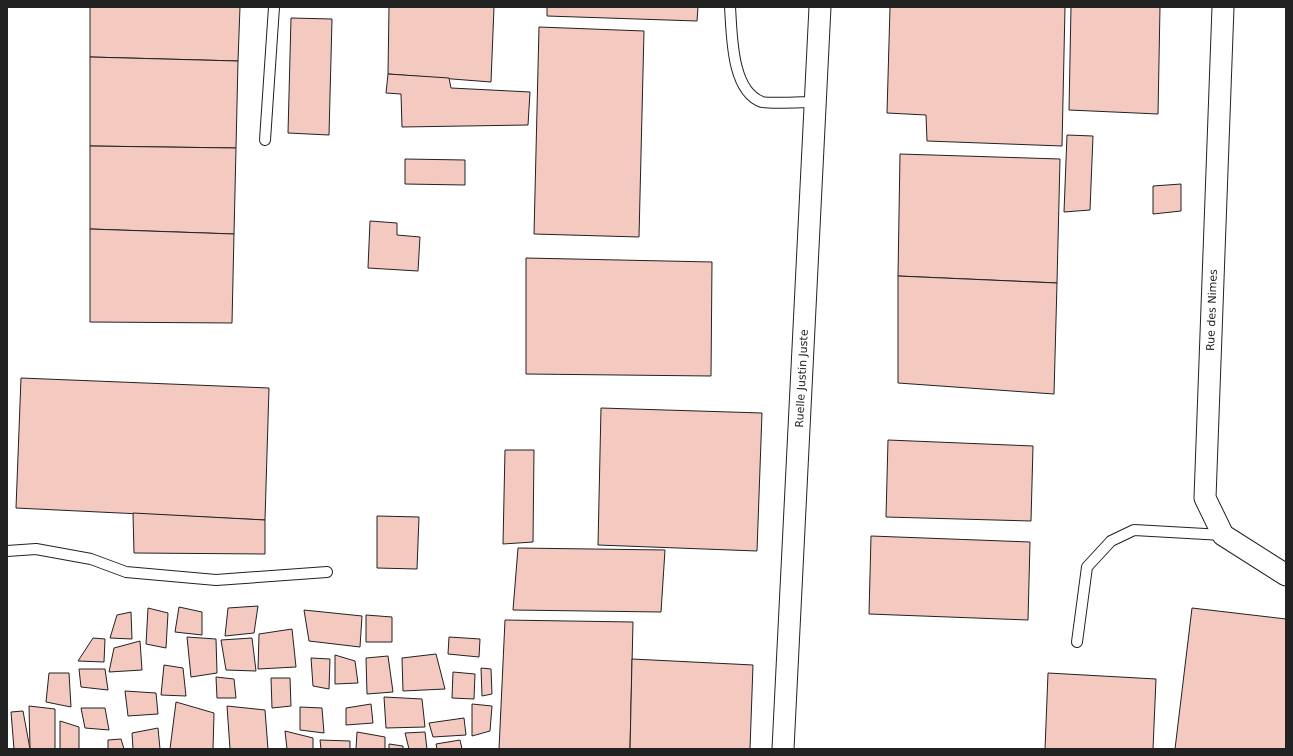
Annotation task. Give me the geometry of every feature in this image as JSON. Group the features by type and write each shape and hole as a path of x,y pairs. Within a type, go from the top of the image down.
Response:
{"street":[{"name":"Ruelle Justin Juste","path":"783,749 820,7"},
{"name":"Rue des Nimes","path":"1223,7 1205,498 1223,535"},
{"path":"1223,535 1286,575"}],"lane":[{"path":"265,140 274,7"},
{"path":"730,7 735,60 745,90 763,102 815,102"},
{"path":"1077,642 1086,567 1111,541 1134,530 1223,535"},
{"path":"7,551 36,549 91,559 126,572 216,580 327,572"}],"building":[{"path":"90,7 240,7 238,61 90,57"},
{"path":"389,7 494,7 491,82 388,74"},
{"path":"547,7 698,7 697,21 547,16"},
{"path":"890,7 1065,7 1062,146 927,141 926,115 887,113"},
{"path":"1071,7 1160,7 1158,114 1069,110"},
{"path":"291,18 332,19 329,135 288,133"},
{"path":"539,27 644,31 639,237 534,234"},
{"path":"90,57 238,61 236,148 90,146"},
{"path":"388,74 449,78 451,88 530,92 528,125 402,127 401,94 386,93"},
{"path":"1067,135 1093,136 1090,210 1064,212"},
{"path":"90,146 236,148 234,234 90,229"},
{"path":"900,154 1060,159 1057,283 898,276"},
{"path":"405,159 465,160 465,185 405,184"},
{"path":"1181,184 1181,211 1153,214 1153,186"},
{"path":"370,221 397,223 397,235 420,237 418,271 368,268"},
{"path":"90,229 234,234 232,323 90,322"},
{"path":"526,258 712,262 711,376 526,374"},
{"path":"898,276 1057,283 1054,394 898,383"},
{"path":"21,378 269,388 265,520 16,508"},
{"path":"601,408 762,413 757,551 598,545"},
{"path":"888,440 1033,446 1031,521 886,517"},
{"path":"505,450 534,450 533,542 503,544"},
{"path":"133,513 265,520 265,554 134,553"},
{"path":"377,516 419,517 417,569 377,568"},
{"path":"871,536 1030,542 1028,620 869,614"},
{"path":"518,548 665,550 661,612 513,610"},
{"path":"258,606 254,633 225,636 228,608"},
{"path":"179,607 202,612 202,635 175,632"},
{"path":"148,608 168,613 166,648 146,644"},
{"path":"1192,608 1286,619 1286,749 1175,749"},
{"path":"304,610 362,616 360,647 309,641"},
{"path":"131,612 132,639 110,638 117,615"},
{"path":"366,615 392,617 392,642 366,642"},
{"path":"505,620 633,622 630,749 499,749"},
{"path":"292,629 296,667 258,669 259,634"},
{"path":"187,637 216,639 217,673 191,677"},
{"path":"449,637 480,639 479,657 448,654"},
{"path":"93,638 105,639 104,662 78,661"},
{"path":"252,638 256,671 226,670 221,640"},
{"path":"140,641 142,670 109,672 114,648"},
{"path":"436,654 445,689 403,691 402,658"},
{"path":"335,655 355,661 358,683 335,684"},
{"path":"388,656 393,692 367,694 366,658"},
{"path":"311,658 330,659 329,689 313,686"},
{"path":"632,659 753,665 750,749 630,749"},
{"path":"164,665 183,668 186,696 161,695"},
{"path":"481,668 491,669 492,694 482,696"},
{"path":"79,669 105,669 108,690 81,687"},
{"path":"453,672 475,674 474,699 452,698"},
{"path":"49,673 69,673 71,707 46,702"},
{"path":"1048,673 1156,679 1153,749 1045,749"},
{"path":"216,677 234,679 236,698 217,698"},
{"path":"271,678 290,678 291,706 272,708"},
{"path":"125,691 156,693 158,714 128,716"},
{"path":"384,697 422,699 425,727 386,728"},
{"path":"176,702 214,713 213,749 170,749"},
{"path":"371,704 373,723 346,725 346,708"},
{"path":"472,704 492,706 490,731 472,736"},
{"path":"29,706 55,709 55,749 30,749"},
{"path":"227,706 265,710 268,749 230,749"},
{"path":"300,707 322,708 324,733 300,730"},
{"path":"81,708 105,708 109,730 85,728"},
{"path":"23,711 30,749 14,749 11,712"},
{"path":"464,718 466,735 433,737 429,723"},
{"path":"60,721 79,727 79,749 60,749"},
{"path":"158,728 160,749 133,749 132,733"},
{"path":"285,731 313,738 313,749 287,749"},
{"path":"357,732 385,737 385,749 356,749"},
{"path":"425,732 427,749 409,749 405,733"},
{"path":"121,739 124,749 108,749 108,740"},
{"path":"320,740 350,741 350,749 321,749"},
{"path":"460,740 462,749 437,749 436,744"},
{"path":"389,744 403,746 403,749 389,749"}]}
